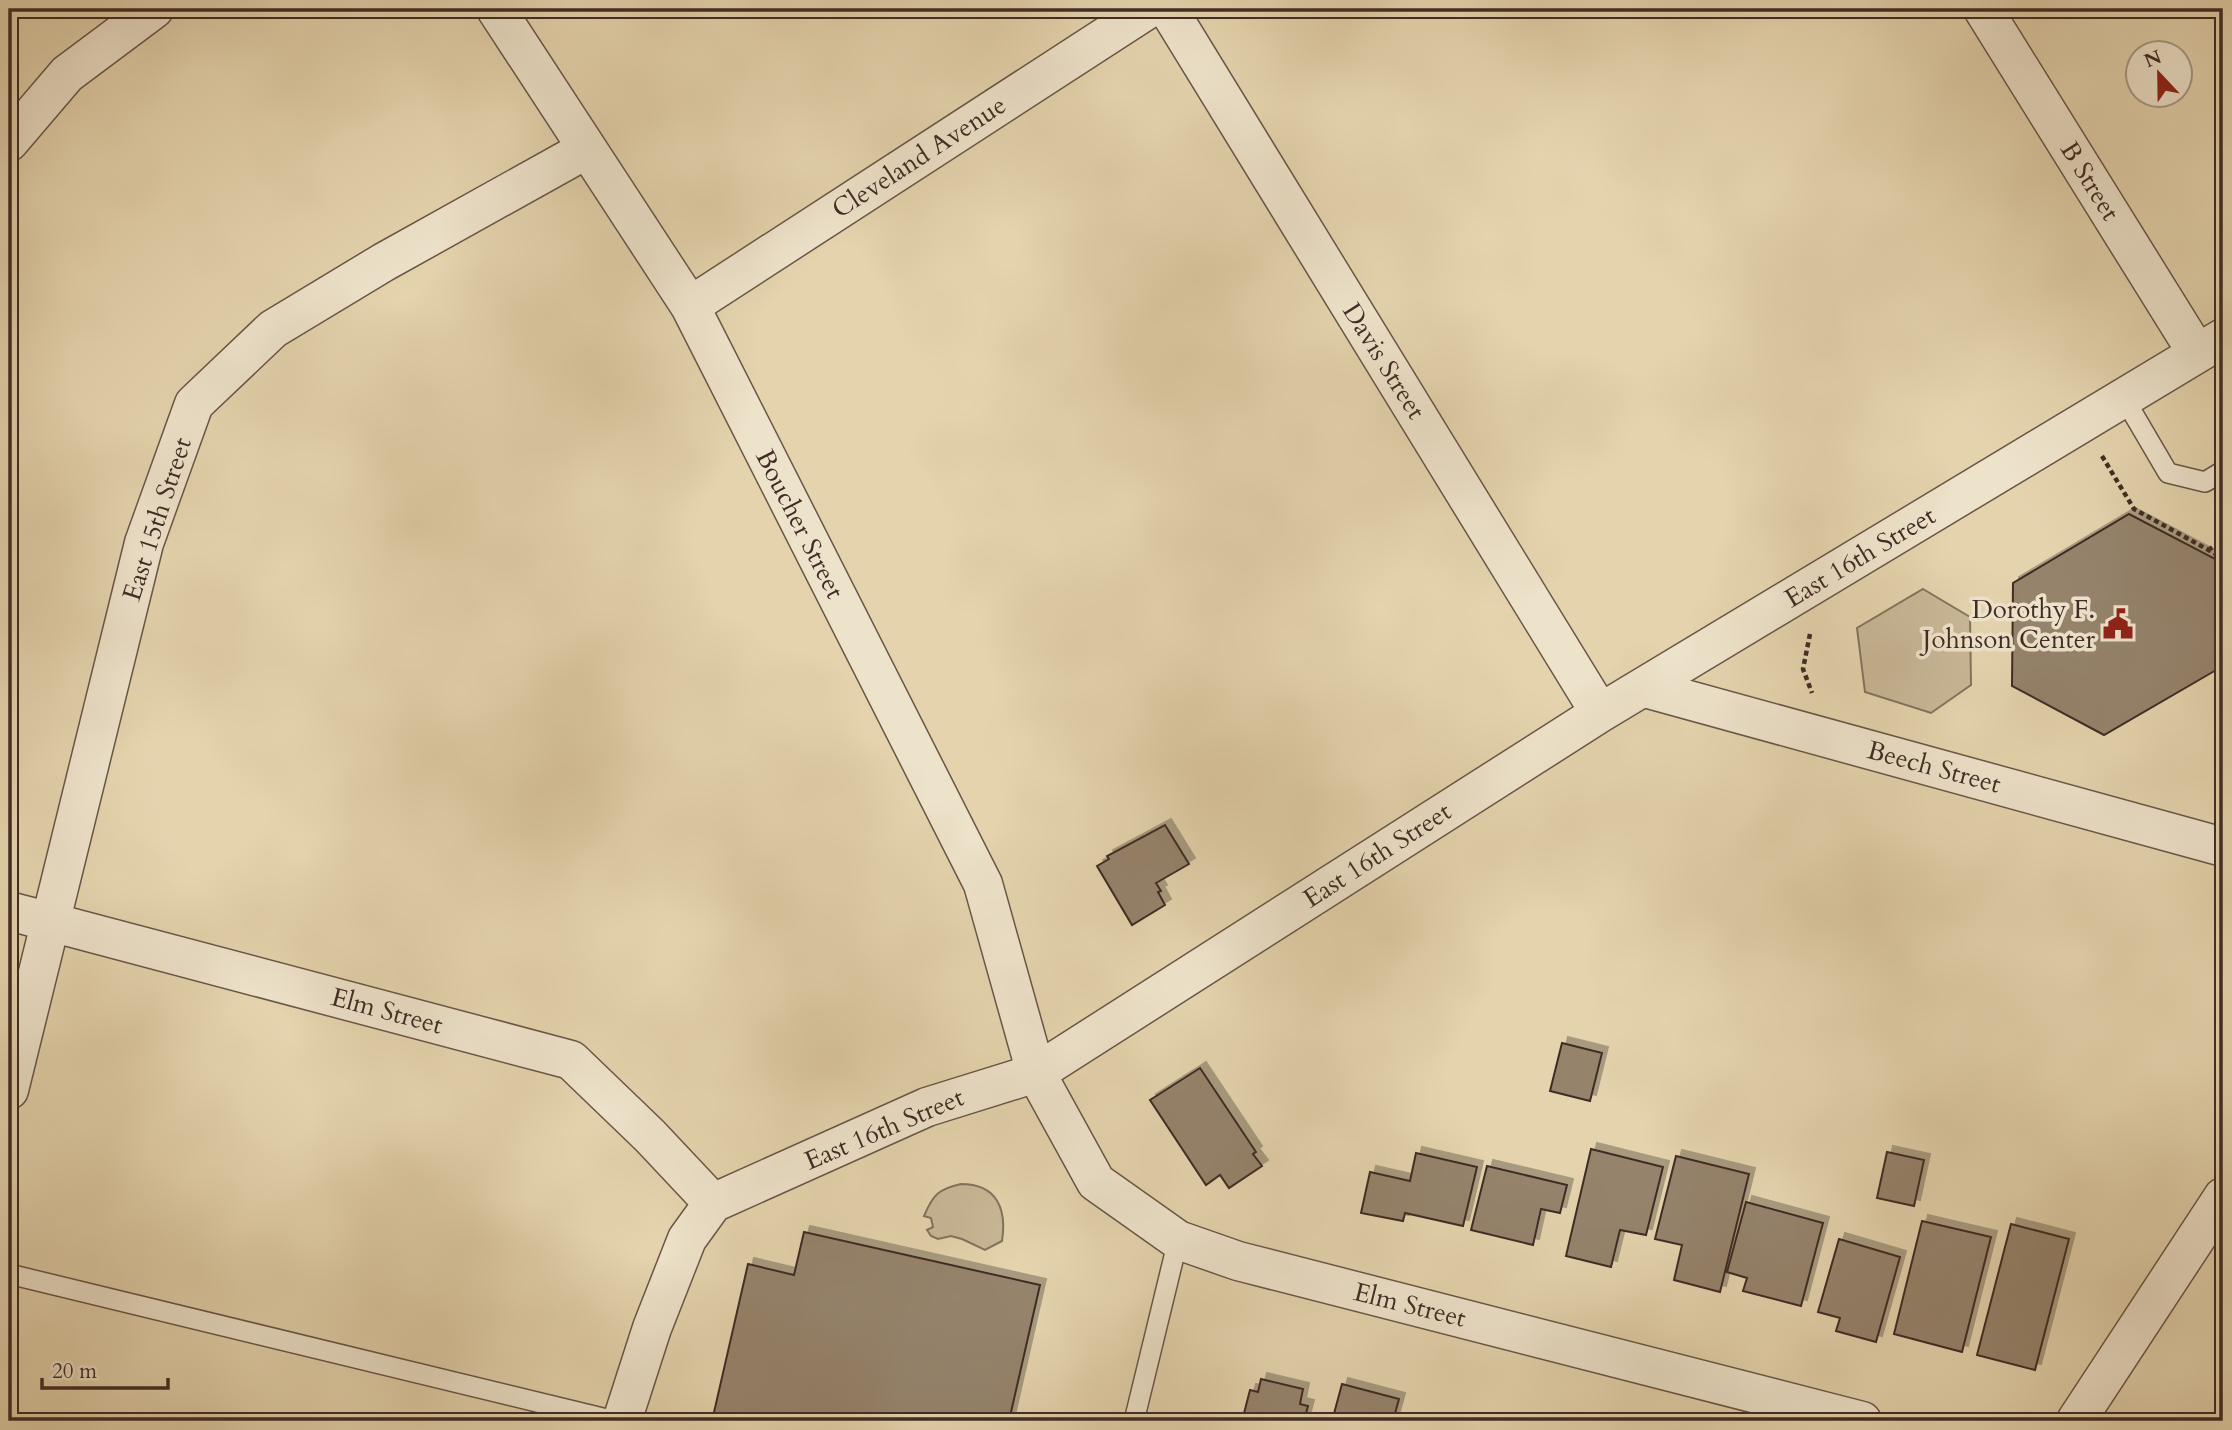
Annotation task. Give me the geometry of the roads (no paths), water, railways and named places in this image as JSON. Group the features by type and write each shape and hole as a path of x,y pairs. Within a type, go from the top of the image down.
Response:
{"street":[{"path":"9,142 66,74 154,9"},
{"name":"Boucher Street","path":"496,9 690,306 983,884 1036,1073"},
{"name":"Cleveland Avenue","path":"690,306 1148,9"},
{"name":"Davis Street","path":"1168,9 1600,713"},
{"name":"B Street","path":"1983,9 2210,346"},
{"name":"East 15th Street","path":"9,1090 144,542 194,404 273,329 384,262 587,149"},
{"name":"East 16th Street","path":"713,1203 927,1107 1036,1073 1600,713 2210,346"},
{"name":"Beech Street","path":"1645,688 2223,847"},
{"name":"Elm Street","path":"9,911 570,1060 650,1136 713,1203"},
{"name":"Elm Street","path":"1036,1073 1096,1182 1178,1240 1238,1262 1862,1421"},
{"path":"2076,1421 2223,1197"},
{"path":"622,1421 652,1328 687,1239 713,1203"}],"lane":[{"path":"2124,398 2168,473 2205,482 2223,471"},
{"path":"1134,1421 1178,1240"},
{"path":"9,1274 615,1421"}],"place":[{"name":"Dorothy F. Johnson Center","path":"2118,624"}]}
